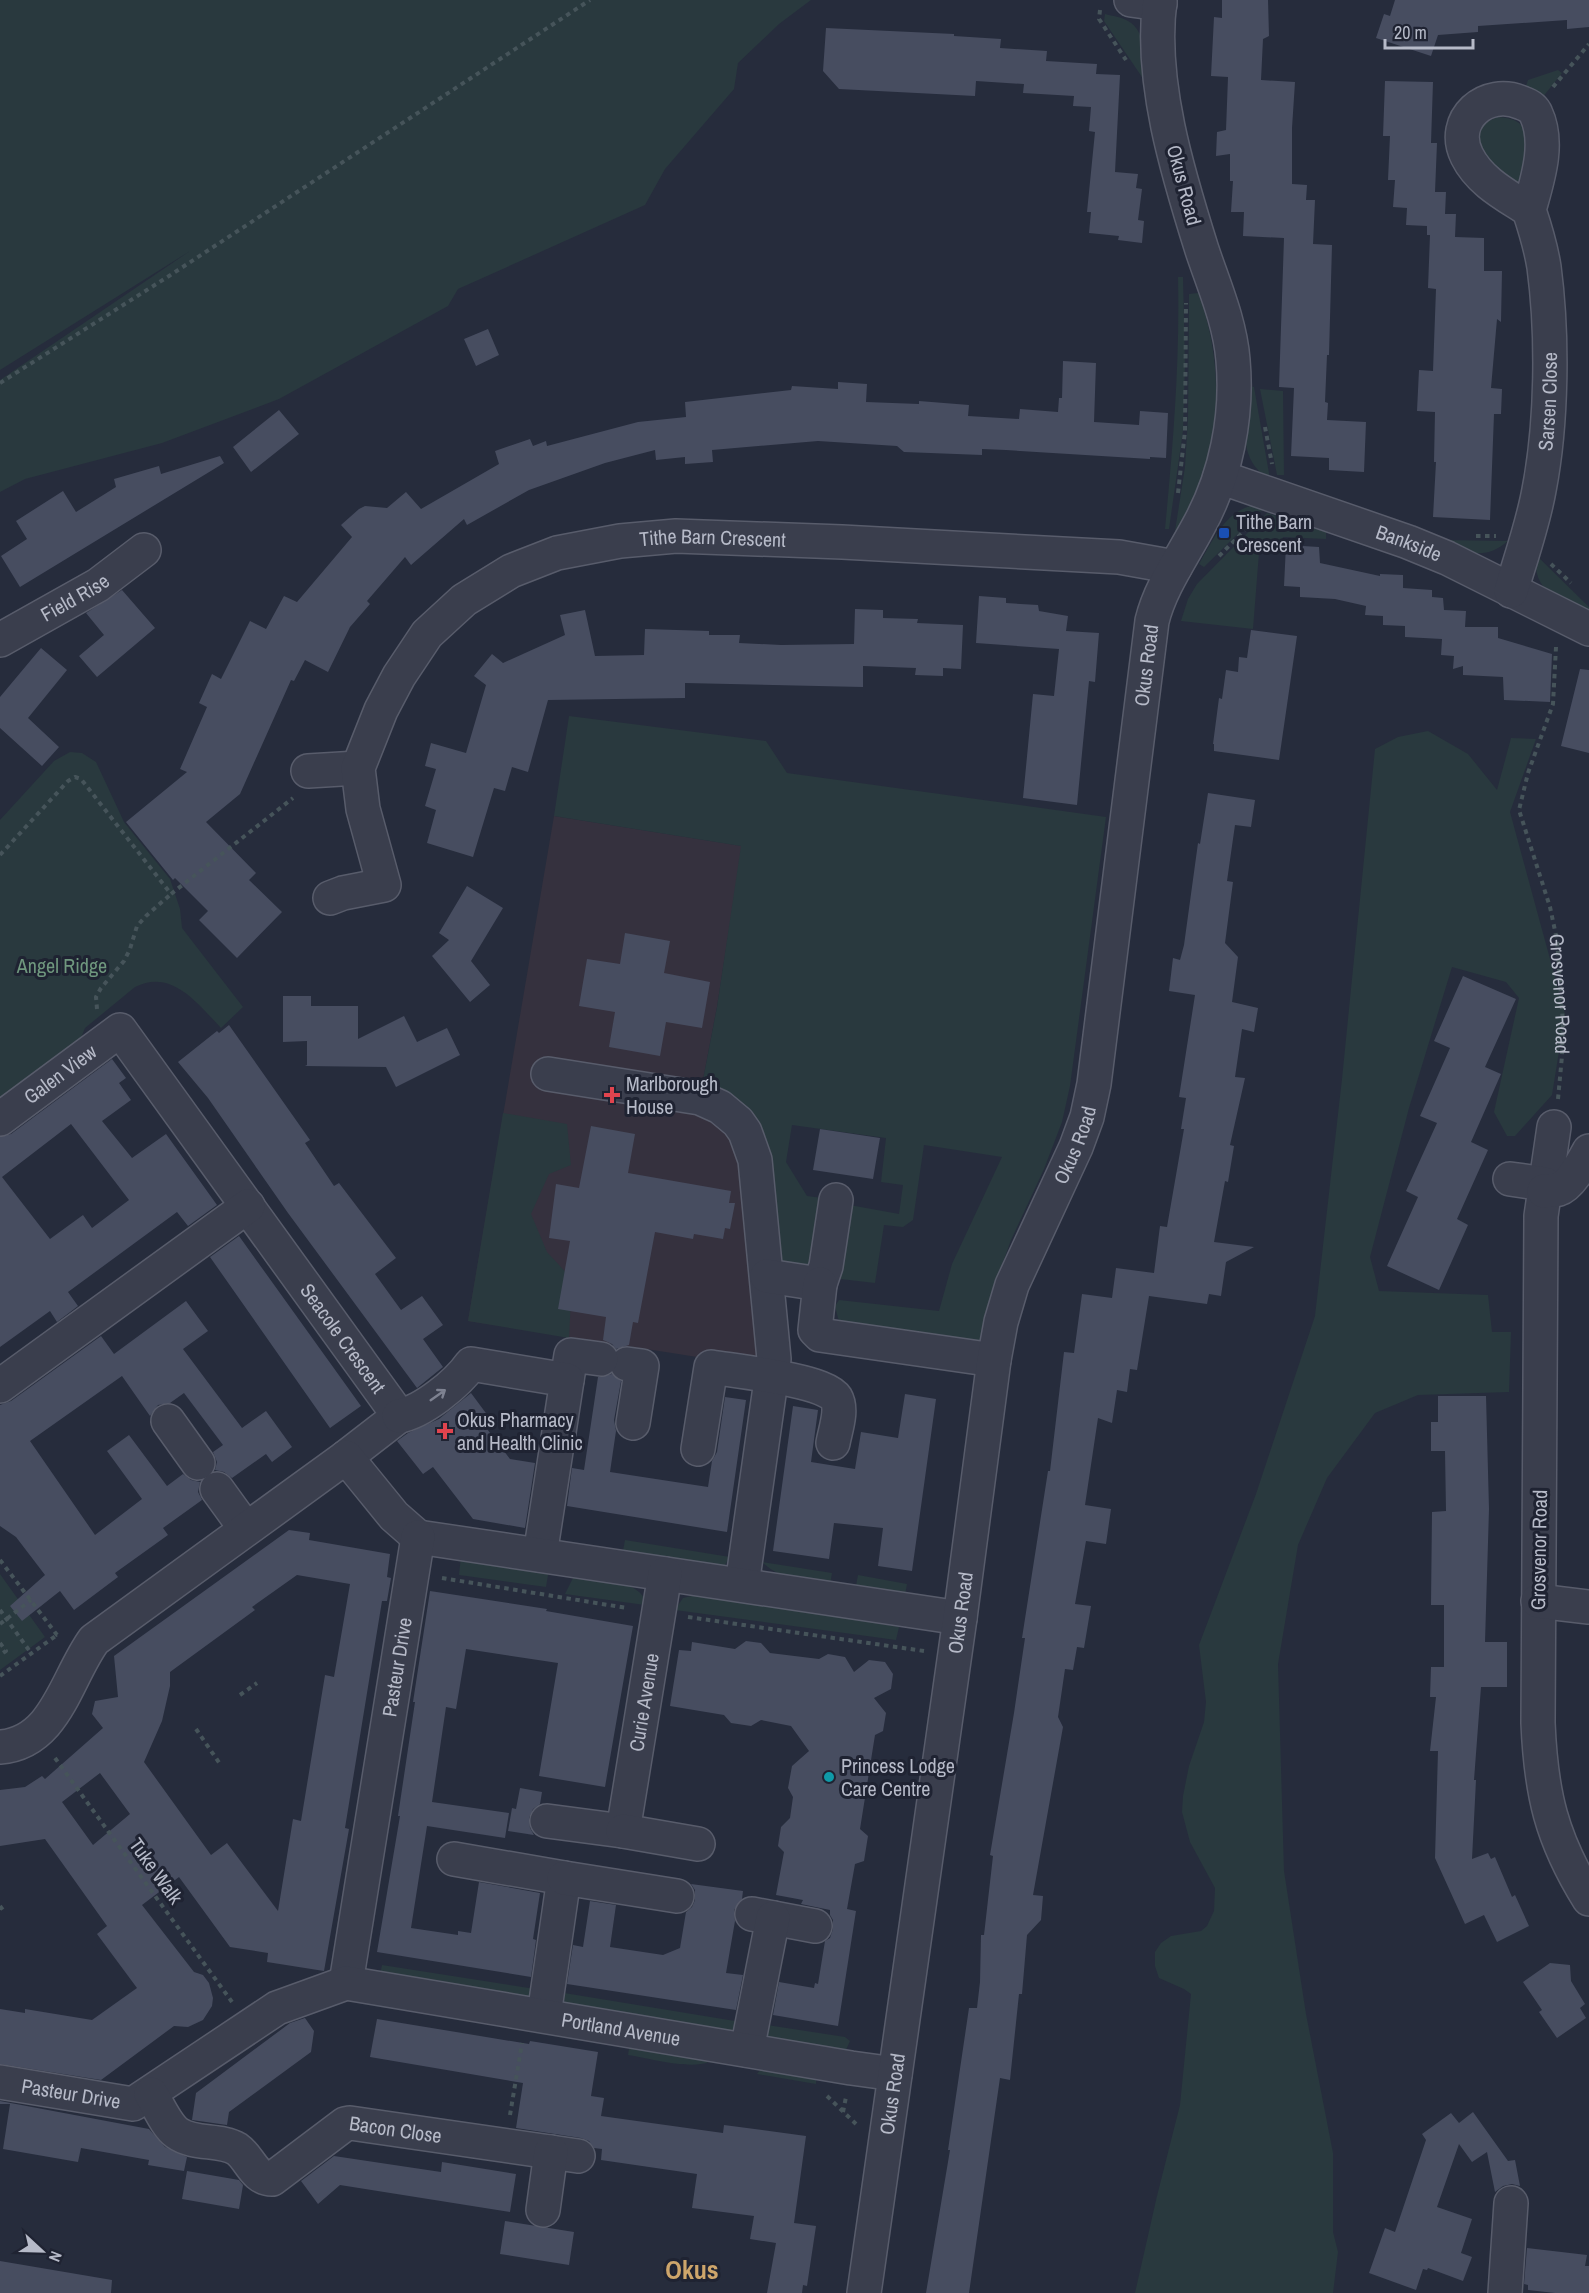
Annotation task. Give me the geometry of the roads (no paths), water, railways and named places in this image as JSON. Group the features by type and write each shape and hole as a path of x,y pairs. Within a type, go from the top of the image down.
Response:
{"street":[{"name":"Okus Road","path":"864,2293 1001,1322 1012,1285 1076,1147 1087,1117 1094,1084 1152,621 1175,567 1199,525 1220,477 1226,453 1233,401 1233,360 1226,320 1185,192 1162,88 1150,1"},
{"name":"Sarsen Close","path":"1511,591 1541,479 1548,395 1549,353 1544,265 1529,210 1541,161 1540,130 1533,110 1526,105 1509,98 1490,99 1475,109 1465,127 1463,136 1467,155 1476,170 1498,190 1529,210"},
{"name":"Bankside","path":"1220,477 1408,542 1447,558 1589,629"},
{"name":"Tithe Barn Crescent","path":"330,898 384,885 363,809 358,768 385,701 427,634 464,600 511,571 557,553 621,541 676,536 842,542 1119,557 1175,567"},
{"name":"Field Rise","path":"0,640 98,585 144,550"},
{"path":"308,771 358,768"},
{"name":"Galen View","path":"0,1119 116,1032"},
{"name":"Seacole Crescent","path":"116,1032 248,1206 399,1416"},
{"path":"548,1074 689,1095 710,1102 729,1113 745,1132 755,1160 774,1359 742,1585"},
{"name":"Grosvenor Road","path":"1554,1127 1541,1216 1538,1723 1543,1789 1553,1828 1568,1863 1589,1899"},
{"path":"1510,1179 1558,1190 1576,1172 1589,1151"},
{"path":"836,1200 826,1266 820,1284 815,1330 820,1335 994,1360"},
{"path":"4,1376 248,1206"},
{"path":"767,1276 820,1284"},
{"path":"540,1555 571,1355 642,1366 633,1423"},
{"path":"0,1747 13,1746 37,1733 53,1713 79,1661 94,1640 399,1416 411,1414 460,1378 471,1364 567,1380"},
{"path":"698,1449 711,1367 773,1377 829,1390 837,1399 839,1412 833,1443"},
{"path":"166,1422 198,1463"},
{"path":"346,1457 394,1516 418,1537 960,1618"},
{"path":"218,1489 246,1529"},
{"name":"Pasteur Drive","path":"0,2082 134,2104 277,2008 346,1983 418,1537"},
{"name":"Curie Avenue","path":"623,1831 665,1574"},
{"path":"1538,1601 1589,1607"},
{"path":"547,1821 698,1844"},
{"path":"454,1859 677,1896"},
{"path":"535,2014 564,1878"},
{"path":"747,2050 762,1916 815,1926"},
{"name":"Portland Avenue","path":"346,1983 895,2074"},
{"name":"Bacon Close","path":"151,2094 175,2131 183,2136 230,2146 239,2151 260,2176 266,2179 272,2179 350,2123 565,2154 543,2210"},
{"path":"1505,2293 1511,2204"}],"place":[{"name":"Tithe Barn Crescent","path":"1224,533"},
{"name":"Marlborough House","path":"612,1095"},
{"name":"Okus Pharmacy and Health Clinic","path":"445,1431"},
{"name":"Princess Lodge Care Centre","path":"829,1777"}],"district":[{"name":"Okus","path":"692,2270"}],"park label":[{"name":"Angel Ridge","path":"62,966"}]}
